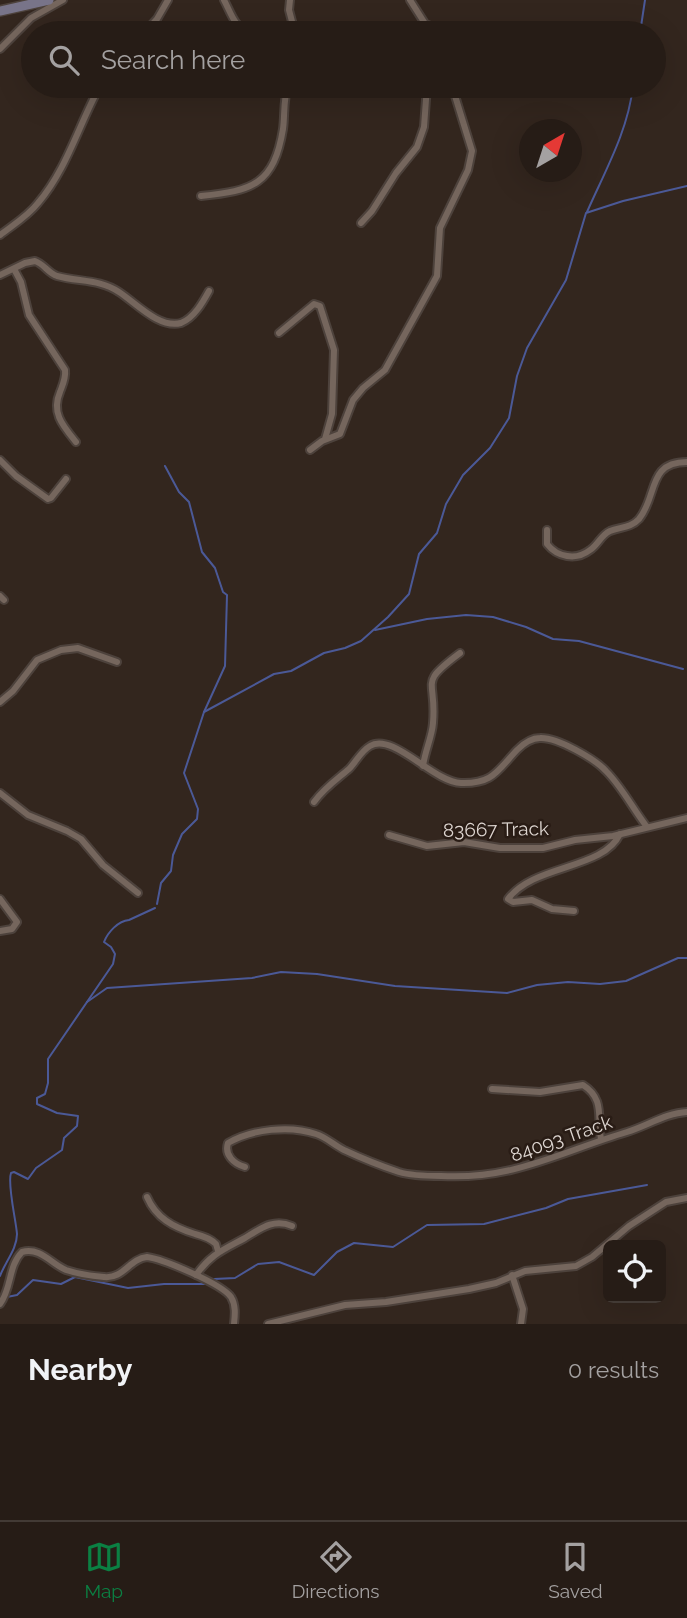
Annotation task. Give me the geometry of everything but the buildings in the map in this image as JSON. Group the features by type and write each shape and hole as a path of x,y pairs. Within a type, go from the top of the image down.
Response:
{"street":[{"path":"0,11 48,0"},
{"path":"28,21 63,0"},
{"path":"155,21 168,0"},
{"path":"224,0 234,21"},
{"path":"290,0 292,21"},
{"path":"410,0 425,21"},
{"path":"0,50 21,28"},
{"path":"0,235 33,210 46,193 75,144 94,98"},
{"path":"201,196 244,188 265,177 270,171 283,130 287,98"},
{"path":"361,223 372,211 398,169 414,152 420,140 426,98"},
{"path":"310,450 340,433 357,394 385,370 437,276 440,228 454,194 468,170 472,151 456,98"},
{"path":"0,275 30,261 38,261 55,275 111,287 152,316 171,323 186,320 199,307 209,291"},
{"path":"14,269 21,282 29,316 64,366 66,374 58,397 58,419 76,442"},
{"path":"278,333 314,304 320,306 334,350 332,414 326,439"},
{"path":"0,460 16,476 48,499 66,479"},
{"path":"547,530 547,544 556,553 569,556 588,553 607,533 636,522 647,505 658,474 665,467 673,463 687,462"},
{"path":"0,702 13,691 37,660 68,648 78,648 117,662"},
{"path":"423,766 433,726 431,678 436,670 460,653"},
{"path":"314,802 363,751 374,744 384,743 394,747 447,781 462,783 484,780 496,775 517,751 530,741 545,738 604,768 647,827"},
{"path":"0,793 28,815 80,839 103,865 138,893"},
{"name":"83667 Track","path":"389,835 427,846 464,842 500,848 536,848 620,834 687,818"},
{"path":"574,911 552,909 532,900 513,902 508,899 532,880 609,850 620,834"},
{"path":"0,899 17,922 12,929 0,931"},
{"path":"492,1089 540,1092 583,1085 594,1094 600,1104 601,1139"},
{"name":"84093 Track","path":"245,1167 234,1162 227,1148 228,1143 268,1130 300,1130 320,1135 347,1152 400,1172 464,1177 507,1172 528,1167 672,1114 687,1112"},
{"path":"147,1196 153,1210 163,1220 177,1228 208,1238 216,1244 218,1251"},
{"path":"268,1324 345,1305 386,1302 481,1286 542,1268 576,1265 592,1257 629,1226 666,1202 687,1198"},
{"path":"196,1275 218,1251 266,1225 284,1223 292,1226"},
{"path":"0,1304 7,1291 15,1261 27,1250 39,1253 62,1268 80,1274 113,1278 140,1258 147,1257 215,1284 229,1295 233,1304 234,1324"},
{"path":"512,1275 523,1309 521,1324"}],"waterway":[{"path":"642,21 645,0"},
{"path":"587,212 621,135 631,98"},
{"path":"204,712 274,674 291,671 324,653 361,641 388,617 409,594 419,554 437,533 446,504 463,475 490,448 509,418 517,376 527,348 566,280 586,213 687,186"},
{"path":"157,904 161,883 171,871 173,855 182,834 197,819 198,809 184,773 204,712 225,666 227,595 223,592 215,568 202,552 189,502 179,492 165,466"},
{"path":"375,630 427,619 466,615 493,617 553,639 579,641 683,669"},
{"path":"0,1276 13,1250 17,1234 10,1185 11,1173 28,1179 36,1168 62,1150 64,1138 77,1126 78,1116 57,1113 37,1104 37,1098 45,1094 48,1083 48,1059 113,964 115,954 104,942 108,934 121,922 155,908"},
{"path":"87,1002 107,988 252,978 281,972 317,974 395,986 507,993 537,985 626,981 678,958 687,958"},
{"path":"214,1279 235,1278 258,1264 279,1262 314,1275 337,1252 354,1243 393,1247 427,1225 484,1224 546,1208 568,1199 647,1185"},
{"path":"7,1297 17,1295 33,1280 61,1284 75,1277 128,1288 164,1284 205,1284"}]}
